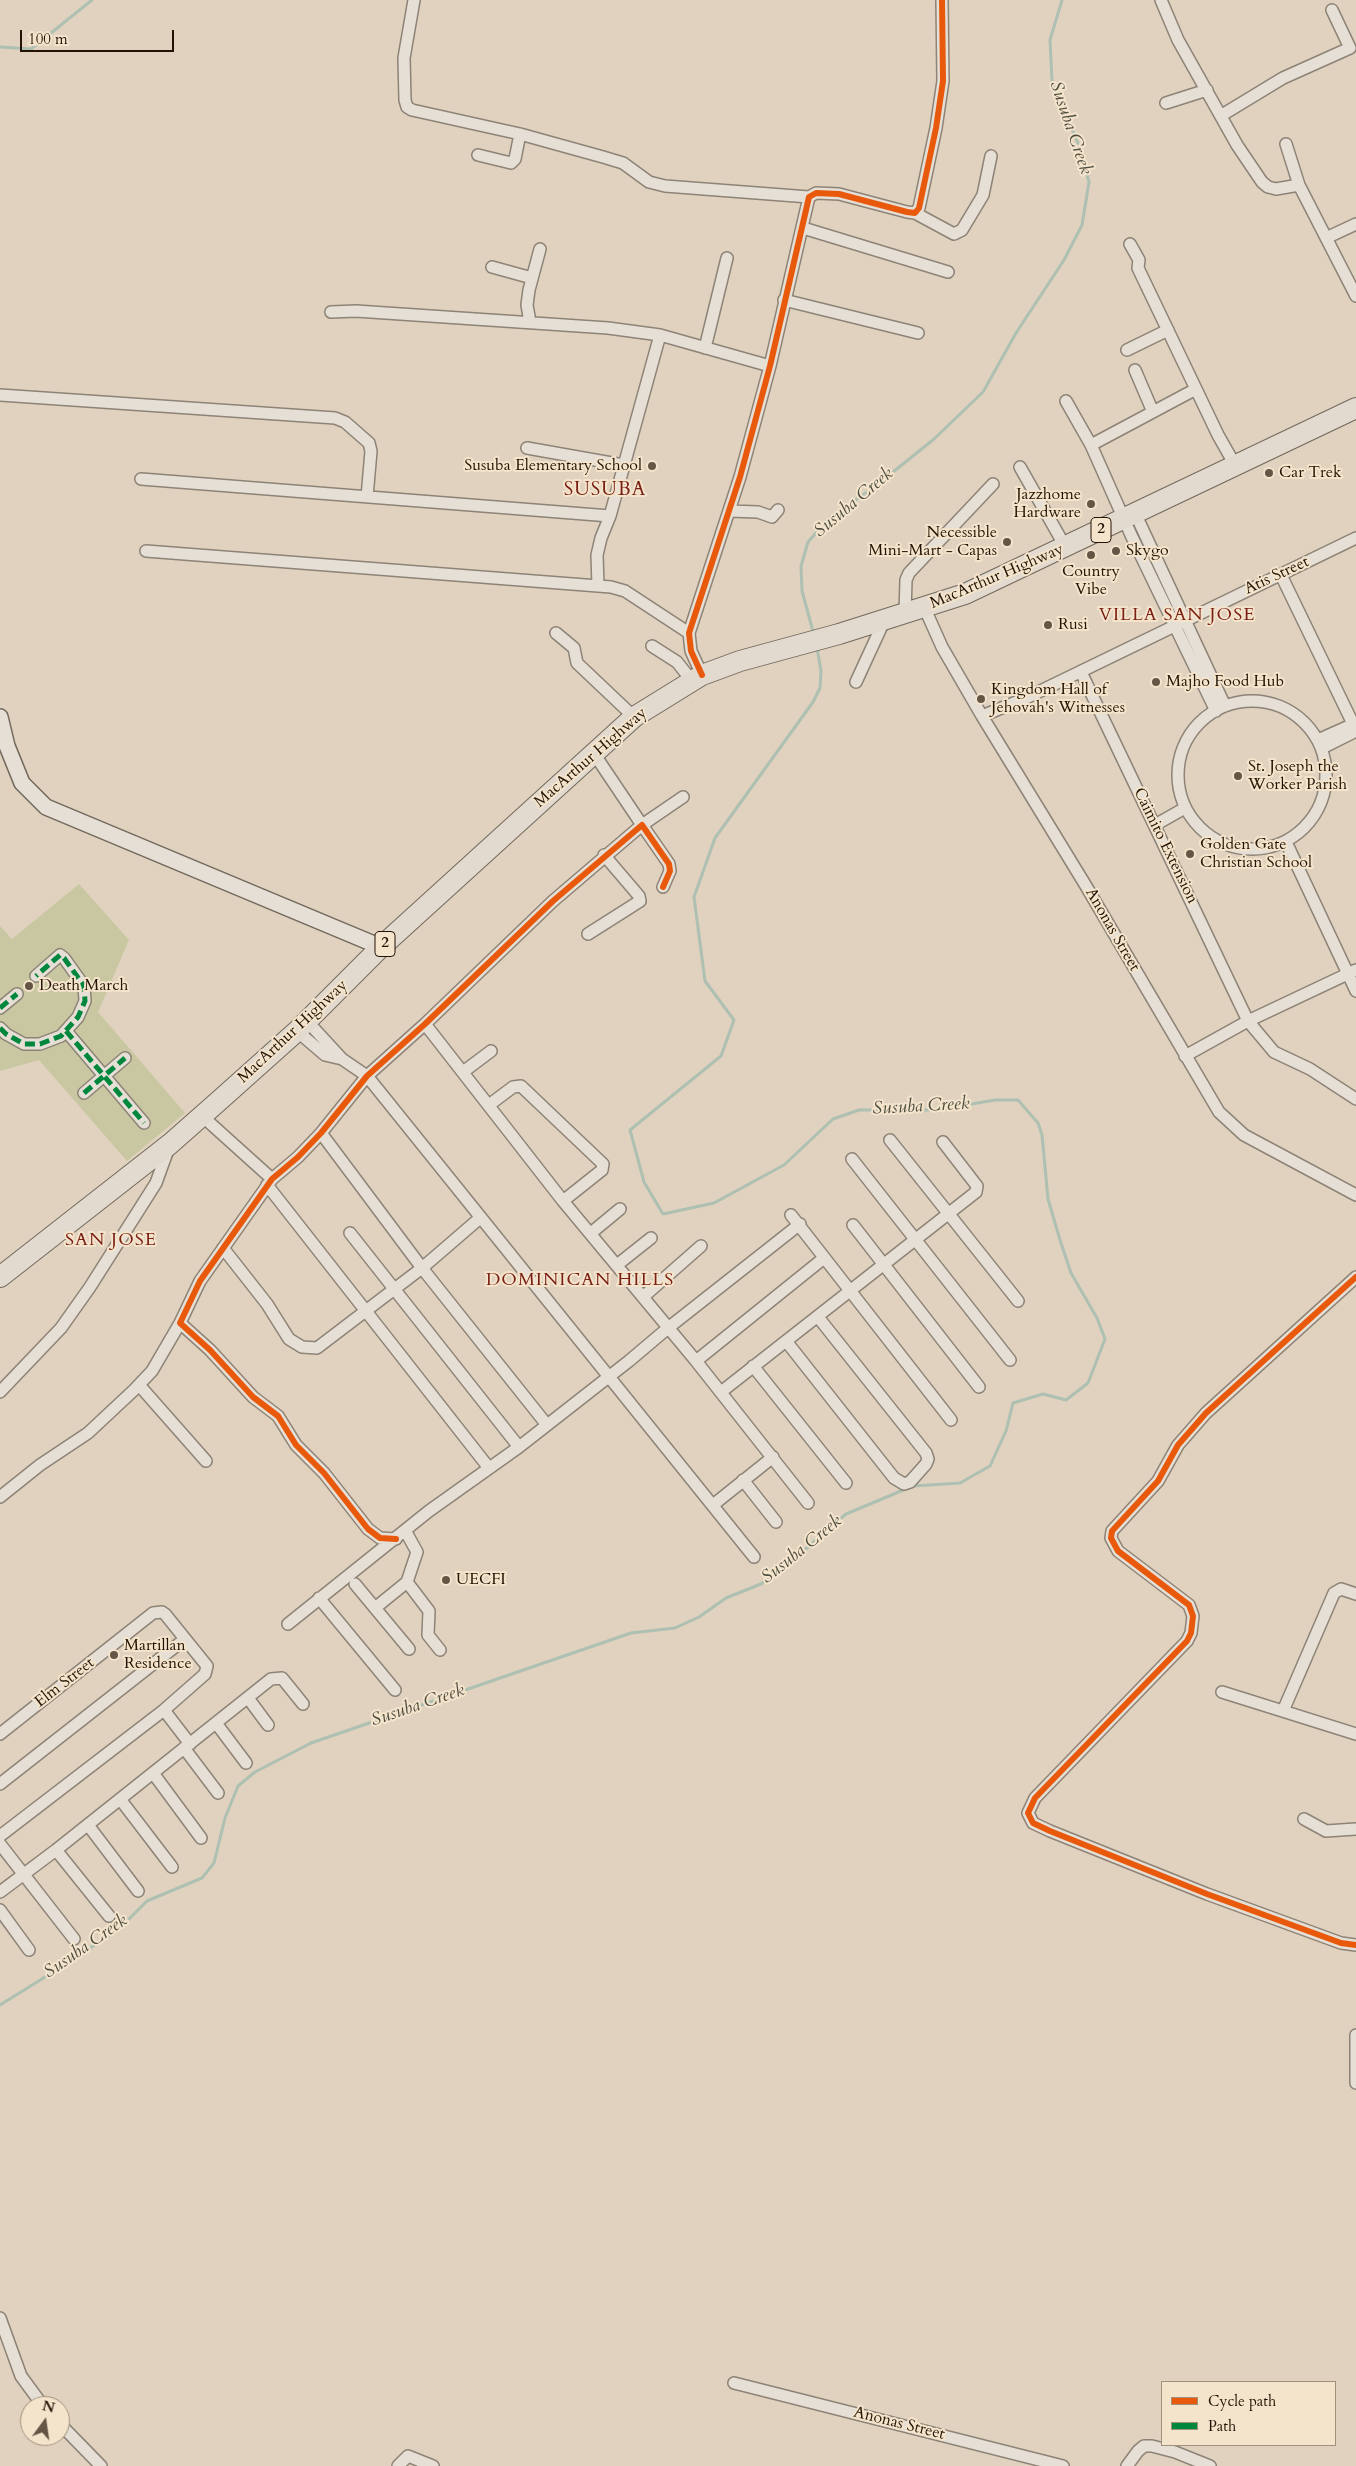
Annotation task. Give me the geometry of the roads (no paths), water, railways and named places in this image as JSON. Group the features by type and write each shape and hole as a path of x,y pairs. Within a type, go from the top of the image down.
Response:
{"highway":[{"name":"MacArthur Highway","path":"0,1277 170,1144 302,1026 381,947 514,824 594,755 634,717 697,678 740,661 925,609 965,594 1066,548 1356,408"}],"street":[{"path":"414,0 404,58 405,100 407,107 426,115 520,134 623,163 648,182 665,186 810,197 816,193 839,194 915,213 954,234 962,230 983,195 991,156"},
{"path":"915,213 919,208 922,197 943,81 942,0"},
{"path":"1161,0 1178,40 1237,145 1262,182 1268,188 1276,189 1299,185"},
{"path":"1222,116 1283,78 1350,48 1332,10"},
{"path":"1166,104 1207,90"},
{"path":"478,155 511,163 515,160 520,134"},
{"path":"1286,144 1299,185 1356,296"},
{"path":"697,678 689,633 729,511 770,366 784,300 810,197"},
{"path":"1326,238 1356,224"},
{"path":"803,228 948,272"},
{"path":"1130,244 1139,260 1138,268 1235,465"},
{"path":"530,322 528,305 532,278 540,249"},
{"path":"705,348 727,258"},
{"path":"492,267 532,278"},
{"path":"784,300 918,334"},
{"path":"331,312 356,311 530,322 660,335 770,366"},
{"path":"1127,350 1168,330"},
{"path":"598,586 597,555 610,516 660,335"},
{"path":"1135,370 1153,412"},
{"path":"1091,445 1196,389"},
{"path":"0,394 335,418 345,422 369,443 371,451 368,497"},
{"path":"1066,400 1129,516 1220,708"},
{"path":"528,448 624,465"},
{"path":"1020,466 1066,548"},
{"path":"141,479 610,516"},
{"path":"905,614 906,580 909,573 993,484"},
{"path":"729,511 758,512 772,517 778,510"},
{"name":"Atis Street","path":"982,716 1080,672 1356,538"},
{"path":"146,552 598,586 625,591 689,633"},
{"path":"1281,575 1355,727 1320,744"},
{"name":"Anonas Street","path":"925,609 942,647 982,716 1086,886 1219,1112 1244,1135 1356,1195"},
{"path":"856,682 885,619"},
{"path":"556,632 574,648 576,663 634,717"},
{"path":"652,646 697,678"},
{"name":"Caimito Extension","path":"1080,672 1248,1021 1274,1052 1310,1070 1356,1098"},
{"path":"1241,702 1264,702 1285,709 1304,722 1320,744 1327,769 1325,791 1318,812 1304,829 1286,842 1264,849 1240,849 1218,841 1205,832 1185,808 1178,785 1179,762 1187,740 1201,721 1220,708 1241,702"},
{"path":"0,718 4,750 22,783 46,807 381,947"},
{"path":"594,755 669,864 670,871 663,887"},
{"path":"0,1497 40,1464 88,1433 152,1371 180,1323 200,1281 270,1182 321,1133 367,1076 425,1024 552,901 604,855 642,825 683,797"},
{"path":"1155,825 1185,808"},
{"path":"1286,842 1352,972 1356,990"},
{"path":"588,934 640,901 639,896 604,855"},
{"path":"0,1028 16,1040 32,1045 55,1039 66,1031 78,1017 85,1001 85,993 80,978 60,955 36,976"},
{"path":"1186,1056 1248,1021 1352,972"},
{"path":"0,1008 17,994"},
{"path":"425,1024 563,1201 722,1392 808,1503"},
{"path":"302,1026 325,1056 342,1059 367,1076 754,1557"},
{"path":"66,1031 144,1123"},
{"path":"463,1072 492,1051"},
{"path":"84,1093 125,1058"},
{"path":"489,1105 513,1087 520,1086 603,1164 602,1170 563,1201"},
{"path":"202,1115 270,1182 365,1312 489,1468"},
{"path":"321,1133 422,1268 547,1425"},
{"path":"890,1140 1018,1301"},
{"path":"722,1392 753,1366 852,1291 948,1212 976,1192 977,1186 943,1142"},
{"path":"0,1392 61,1328 90,1287 156,1183 170,1144"},
{"path":"852,1158 1010,1360"},
{"path":"591,1233 620,1209"},
{"path":"791,1215 800,1224 824,1258 852,1291 951,1420"},
{"path":"223,1248 267,1304 290,1339 302,1347 317,1348 321,1347 422,1268 480,1218"},
{"path":"288,1624 406,1532 429,1511 519,1447 800,1224"},
{"path":"852,1224 979,1387"},
{"path":"350,1233 519,1447"},
{"path":"617,1264 651,1238"},
{"path":"643,1296 701,1246"},
{"path":"696,1360 824,1258"},
{"path":"1356,1277 1206,1413 1178,1445 1158,1481 1112,1531 1110,1538 1118,1551 1189,1605 1193,1616 1191,1633 1187,1641 1035,1798 1028,1813 1033,1823 1105,1853 1332,1940 1348,1945 1356,1944"},
{"path":"786,1341 894,1478 904,1484 910,1482 926,1464 928,1458 926,1454 818,1317"},
{"path":"180,1323 210,1350 253,1397 278,1416 296,1445 324,1473 368,1529 380,1538 396,1539"},
{"path":"753,1366 846,1483"},
{"path":"139,1385 206,1460"},
{"path":"713,1505 773,1457"},
{"path":"743,1480 776,1522"},
{"path":"375,1608 408,1582 416,1552 406,1532"},
{"path":"408,1582 428,1611 428,1635 440,1650"},
{"path":"355,1584 409,1648"},
{"path":"1283,1712 1334,1593 1341,1589 1356,1594"},
{"path":"319,1598 395,1690"},
{"name":"Elm Street","path":"0,1734 153,1613 162,1612 165,1614 185,1639"},
{"path":"0,1784 185,1639 207,1666 207,1670 164,1710 0,1836"},
{"path":"0,1892 277,1677 282,1678 303,1704"},
{"path":"1222,1692 1356,1734"},
{"path":"248,1698 268,1725"},
{"path":"164,1710 218,1793"},
{"path":"216,1723 246,1763"},
{"path":"153,1773 201,1838"},
{"path":"120,1799 172,1867"},
{"path":"1304,1819 1326,1831 1356,1829"},
{"path":"88,1825 138,1891"},
{"path":"0,1844 74,1939"},
{"path":"56,1850 109,1916"},
{"path":"0,1910 30,1950"},
{"path":"1356,2035 1356,2083"},
{"path":"0,2318 21,2376 36,2396"},
{"name":"Anonas Street","path":"734,2383 1063,2466"},
{"path":"70,2434 101,2466"},
{"path":"1127,2466 1144,2446 1152,2446 1175,2452 1210,2466"},
{"path":"398,2466 408,2456 433,2466"}],"waterway":[{"path":"0,47 31,49 92,0"},
{"name":"Susuba Creek","path":"814,635 802,591 801,566 808,542 827,520 877,485 934,439 983,392 1016,333 1064,260 1082,225 1089,182 1080,148 1052,81 1050,40 1062,0"},
{"name":"Susuba Creek","path":"0,2005 121,1927 147,1901 202,1878 214,1863 225,1818 238,1786 255,1772 311,1743 631,1633 675,1628 699,1617 726,1598 761,1584 800,1554 846,1514 913,1486 960,1483 990,1466 1006,1431 1013,1403 1043,1394 1066,1400 1088,1383 1105,1339 1097,1318 1071,1273 1060,1240 1048,1199 1042,1135 1038,1123 1018,1100 995,1100 937,1110 859,1110 833,1119 784,1165 714,1203 663,1214 644,1182 630,1130 721,1056 734,1020 705,981 694,897 715,838 813,702 820,688 821,671 817,648"}],"place":[{"name":"Susuba Elementary School","path":"652,466"},
{"name":"Car Trek","path":"1269,473"},
{"name":"Jazzhome Hardware","path":"1091,504"},
{"name":"Necessible Mini-Mart - Capas","path":"1007,542"},
{"name":"Skygo","path":"1116,551"},
{"name":"Country Vibe","path":"1091,555"},
{"name":"Rusi","path":"1048,625"},
{"name":"Majho Food Hub","path":"1156,682"},
{"name":"Kingdom Hall of Jehovah's Witnesses","path":"981,699"},
{"name":"St. Joseph the Worker Parish","path":"1238,776"},
{"name":"Golden Gate Christian School","path":"1190,854"},
{"name":"Death March","path":"29,986"},
{"name":"UECFI","path":"446,1580"},
{"name":"Martillan Residence","path":"114,1655"}],"district":[{"name":"SUSUBA","path":"605,491"},
{"name":"VILLA SAN JOSE","path":"1177,616"},
{"name":"SAN JOSE","path":"111,1241"},
{"name":"DOMINICAN HILLS","path":"580,1281"}]}
